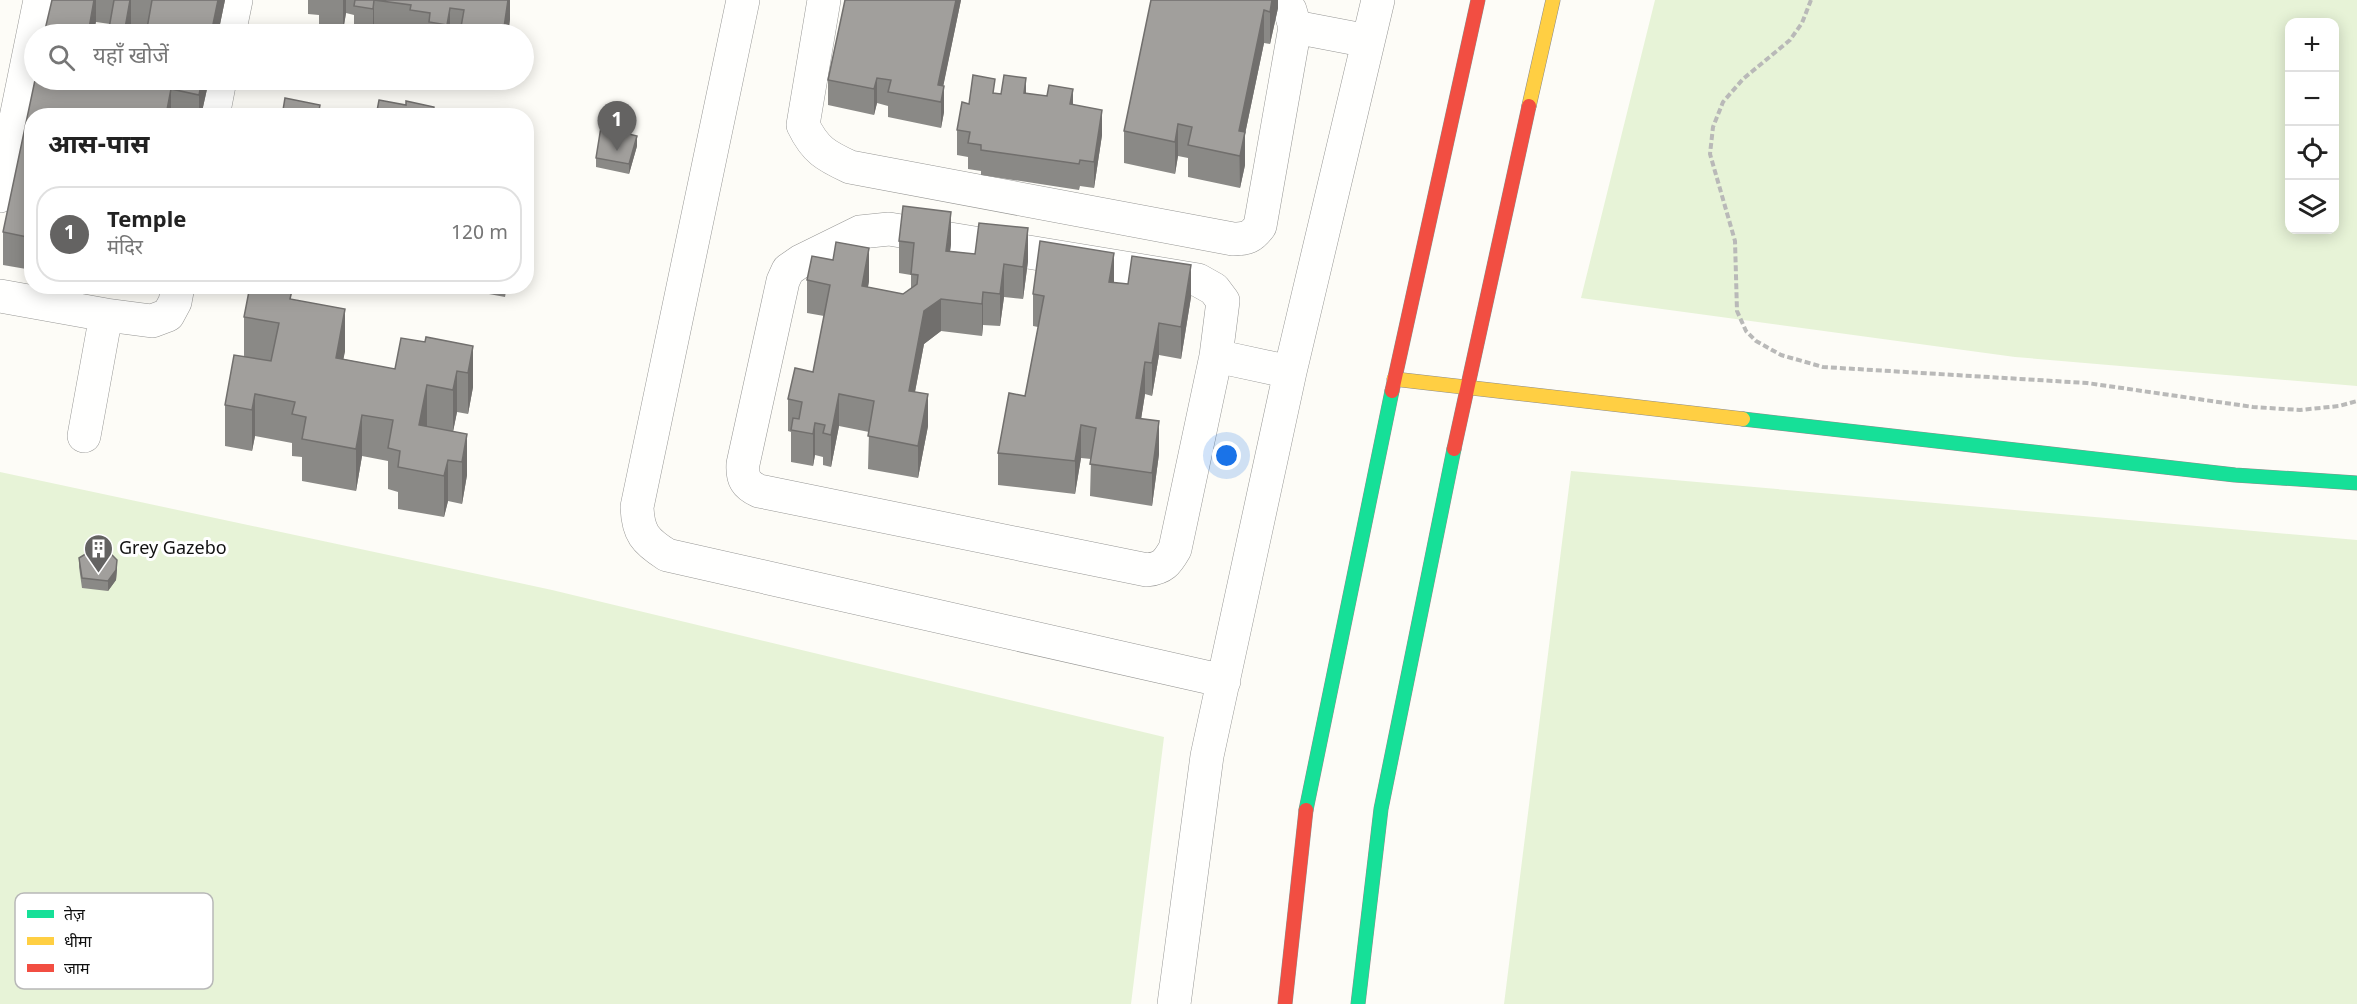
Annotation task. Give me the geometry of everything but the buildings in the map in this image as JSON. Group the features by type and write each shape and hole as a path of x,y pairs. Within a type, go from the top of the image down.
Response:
{"main road":[{"path":"1285,1004 1307,805 1394,379 1478,0"},
{"path":"1358,1004 1381,809 1466,388 1553,0"},
{"path":"1394,379 2235,475 2357,483"}],"street":[{"path":"35,24 40,0"},
{"path":"231,24 236,0"},
{"path":"743,0 637,507 638,525 649,544 667,555 1224,681"},
{"path":"824,0 803,125 811,142 833,160 850,167 1233,239 1246,239 1254,235 1260,226 1289,13 1368,41"},
{"path":"1174,1004 1207,756 1290,372 1378,0"},
{"path":"0,196 24,78"},
{"path":"215,108 218,90"},
{"path":"889,229 1198,280 1214,288 1223,301 1215,356 1175,549 1168,562 1160,569 1147,570 759,491 749,486 742,476 742,464 788,270 801,261 860,232 889,229"},
{"path":"0,296 152,321 168,315 176,294"},
{"path":"84,436 106,315"},
{"path":"1215,356 1290,372"}],"path":[{"path":"1811,0 1802,23 1790,40 1743,79 1723,102 1713,127 1710,154 1735,241 1737,311 1746,331 1756,341 1780,355 1824,367 2087,383 2253,407 2300,410 2339,406 2357,401"}],"green space":[{"path":"1655,0 2357,0 2357,386 2015,357 1581,298"},
{"path":"1571,471 2357,540 2357,1004 1504,1004"},
{"path":"0,472 552,590 1164,737 1131,1004 0,1004"}],"traffic: fast":[{"path":"1306,810 1392,391"},
{"path":"1743,419 2235,475 2357,483"},
{"path":"1358,1004 1381,809 1454,449"}],"traffic: slow":[{"path":"1529,106 1553,0"},
{"path":"1394,379 1743,419"}],"traffic: jam":[{"path":"1392,391 1478,0"},
{"path":"1454,449 1529,106"},
{"path":"1285,1004 1306,810"}],"place":[{"name":"Temple","path":"617,151"},
{"name":"Grey Gazebo","path":"98,574"}]}
